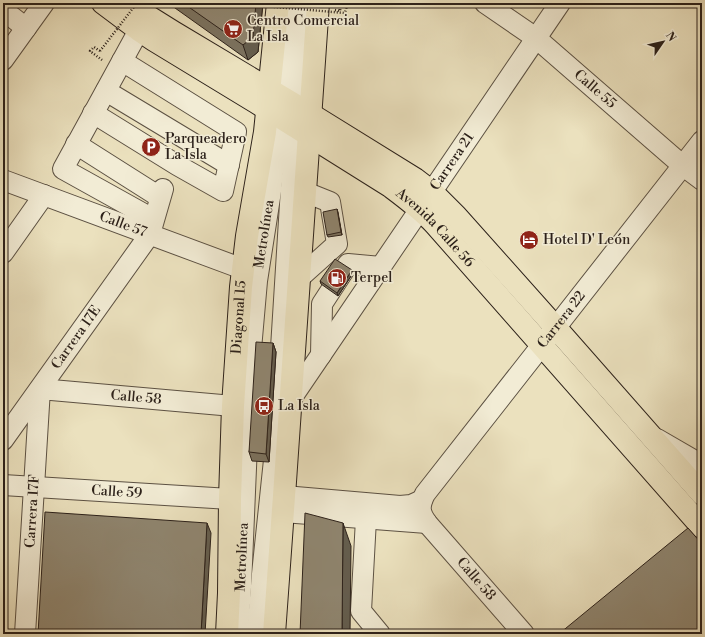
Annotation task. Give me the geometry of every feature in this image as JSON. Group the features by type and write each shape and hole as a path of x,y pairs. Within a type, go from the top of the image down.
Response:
{"main road":[{"name":"Avenida Calle 56","path":"103,3 139,30 289,112"},
{"name":"Avenida Calle 56","path":"130,3 289,112 410,201 426,200 456,216 702,494"},
{"name":"Diagonal 15","path":"270,5 305,192 274,634"},
{"name":"Diagonal 15","path":"227,634 230,593 230,499 233,406 241,286 247,236 261,155 289,112 325,6"},
{"name":"Avenida Calle 56","path":"426,200 435,224 702,527"}],"street":[{"path":"3,60 44,3"},
{"name":"Metrolínea","path":"257,634 274,460 291,188 289,112 291,3"},
{"name":"Metrolínea","path":"238,634 251,349 257,281 271,191 289,112 306,3"},
{"name":"Calle 55","path":"485,3 536,38 682,165 702,180"},
{"name":"Carrera 21","path":"291,399 560,3"},
{"path":"3,10 26,28"},
{"path":"139,30 63,169 143,226"},
{"path":"93,113 177,165 223,191 236,132 119,66"},
{"path":"106,90 229,165"},
{"name":"Carrera 22","path":"422,500 425,494 702,140"},
{"path":"76,144 161,193"},
{"name":"Carrera 17E","path":"3,440 40,389 143,226 177,165"},
{"name":"Calle 57","path":"3,180 44,195 143,226 243,269"},
{"path":"299,278 337,244 330,202 305,192"},
{"path":"3,253 44,195"},
{"path":"321,355 322,304 348,264 381,267"},
{"name":"Calle 58","path":"40,389 233,406"},
{"name":"Carrera 17F","path":"25,634 40,389"},
{"path":"648,434 702,465"},
{"name":"Calle 59","path":"3,485 230,499"},
{"path":"284,504 411,506 422,500"},
{"name":"Calle 58","path":"422,500 420,511 427,523 524,634"},
{"path":"284,504 366,519 427,523"},
{"path":"366,519 361,611 380,634"}],"path":[{"path":"119,66 90,52 94,47 100,51 137,3"},
{"path":"270,5 346,13 346,5 341,4 340,10 325,6"}],"building":[{"path":"183,3 256,3 253,37 243,45"},
{"name":"Terpel","path":"337,209 341,232 327,235 323,212"},
{"name":"Terpel","path":"335,259 352,270 337,293 320,281"},
{"name":"La Isla","path":"256,342 273,343 266,454 249,452"},
{"path":"45,512 207,523 201,634 38,634"},
{"path":"305,513 343,523 342,634 300,634"},
{"path":"688,528 702,544 702,631 698,634 560,633"}],"place":[{"name":"Centro Comercial La Isla","path":"233,29"},
{"name":"Parqueadero La Isla","path":"151,147"},
{"name":"Hotel D' León","path":"529,240"},
{"name":"Terpel","path":"337,278"},
{"name":"La Isla","path":"264,406"}]}
